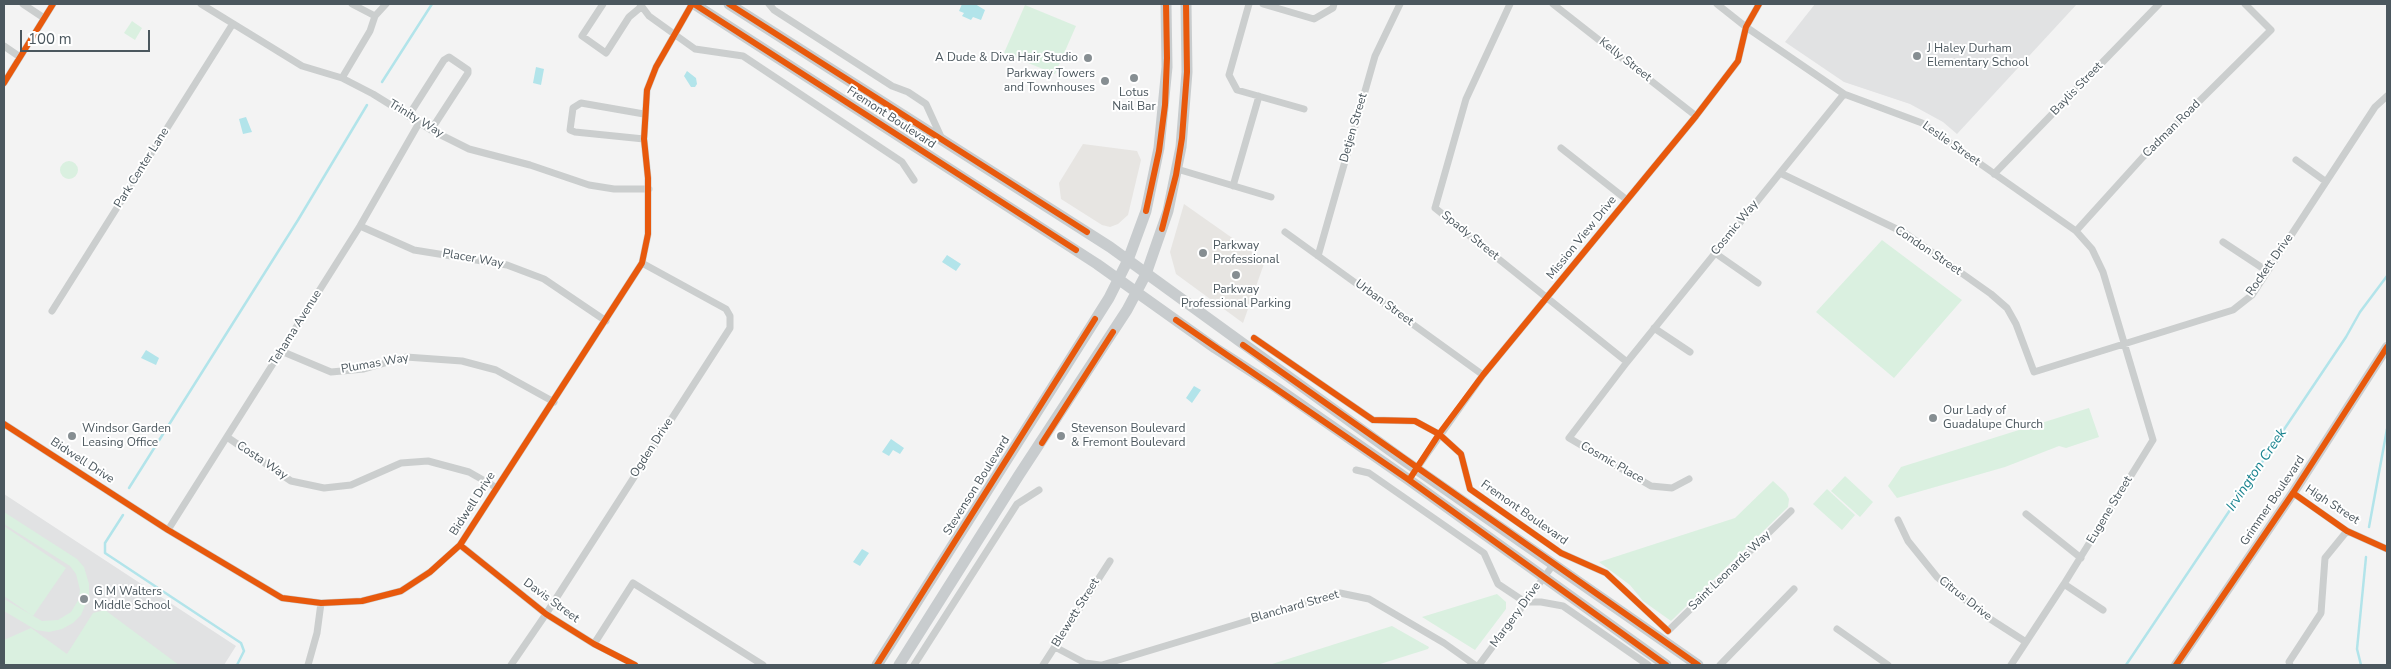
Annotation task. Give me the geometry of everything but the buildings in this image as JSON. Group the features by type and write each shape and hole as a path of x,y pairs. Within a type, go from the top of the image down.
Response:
{"main road":[{"name":"Fremont Boulevard","path":"693,4 1119,280 1409,480 1666,665"},
{"name":"Fremont Boulevard","path":"729,4 1128,260 1348,420 1698,665"},
{"name":"Stevenson Boulevard","path":"876,665 1119,280 1128,260 1146,211 1160,148 1167,67 1166,4"},
{"path":"899,665 1137,293 1146,274 1162,229 1178,170 1187,82 1186,4"},
{"name":"Mission View Drive","path":"1409,480 1417,468"}],"street":[{"path":"23,4 44,18"},
{"path":"4,83 53,4"},
{"name":"Trinity Way","path":"200,4 302,66 342,78 409,115 431,130 469,149 530,164 589,185 614,189 648,189"},
{"path":"213,12 218,4"},
{"path":"352,4 375,16"},
{"path":"342,78 370,32 375,16 386,4"},
{"path":"603,4 582,36 606,53 629,17 640,5 648,16 695,49 743,56 902,162 914,180"},
{"name":"Bidwell Drive","path":"4,424 168,530 282,598 321,603 362,601 401,590 430,572 460,546 642,263 648,234 648,189 644,140 644,114 647,90 656,67 693,4"},
{"name":"Fremont Boulevard","path":"769,4 774,10 883,80 926,104 943,142"},
{"path":"1249,4 1229,75 1237,90 1304,109"},
{"path":"1262,4 1314,18 1333,8 1334,4"},
{"name":"Detjen Street","path":"1318,256 1375,56 1400,4"},
{"name":"Spady Street","path":"1510,4 1466,99 1435,208 1627,362"},
{"name":"Kelly Street","path":"1553,4 1696,116"},
{"name":"Leslie Street","path":"1717,4 1746,27 1844,94 1922,123 2076,231 2092,249 2103,272 2124,342"},
{"name":"Mission View Drive","path":"1417,468 1439,434 1483,375 1696,116 1738,61 1746,27 1759,4"},
{"name":"Baylis Street","path":"1994,174 2159,4"},
{"name":"Cadman Road","path":"2076,231 2143,157 2271,30 2245,4"},
{"name":"Park Center Lane","path":"52,311 232,24"},
{"path":"4,46 20,56"},
{"path":"409,115 444,60 449,57 468,70 468,73 431,130"},
{"name":"Cosmic Way","path":"1627,362 1844,94"},
{"path":"1233,186 1259,96"},
{"name":"Rockett Drive","path":"2034,372 2124,342 2233,310 2252,295 2375,107 2387,96"},
{"path":"644,114 581,103 573,108 570,130 644,140"},
{"name":"Tehama Avenue","path":"168,530 360,226 419,123"},
{"path":"1561,148 1627,200"},
{"path":"2296,160 2325,181"},
{"path":"1178,170 1271,197"},
{"name":"Condon Street","path":"1780,173 1905,233 1991,294 2007,308 2016,324 2034,372"},
{"name":"Placer Way","path":"360,226 414,250 507,265 544,279 606,321"},
{"name":"Urban Street","path":"1285,232 1483,375"},
{"path":"2224,242 2268,271"},
{"path":"1715,252 1758,283"},
{"name":"Ogden Drive","path":"510,665 546,614 730,328 730,316 726,309 642,263"},
{"path":"1654,328 1690,352"},
{"name":"Fremont Boulevard","path":"1254,338 1373,420 1414,421 1439,434 1461,454 1470,489 1561,553 1606,573 1668,631"},
{"name":"Eugene Street","path":"2011,665 2081,558 2153,440 2124,342"},
{"name":"Grimmer Boulevard","path":"2177,665 2293,493 2387,347"},
{"name":"Plumas Way","path":"281,351 331,372 364,369 406,357 462,361 496,370 554,402"},
{"name":"Cosmic Place","path":"1627,362 1569,438 1651,486 1672,488 1690,479"},
{"name":"Costa Way","path":"227,437 291,481 324,488 351,485 401,463 428,461 469,472 497,488"},
{"path":"1356,470 1369,473 1484,553 1498,584 1526,602 1541,602 1563,606 1648,665"},
{"path":"914,665 1017,504 1039,490"},
{"name":"High Street","path":"2293,493 2347,531 2387,549"},
{"name":"Saint Leonards Way","path":"1668,631 1791,511"},
{"path":"2026,514 2081,558"},
{"name":"Citrus Drive","path":"1898,520 1908,541 1937,577 1984,615 2026,642"},
{"path":"2290,665 2289,662 2321,613 2325,558 2347,531"},
{"name":"Davis Street","path":"460,546 546,614 594,644 635,665"},
{"name":"Blewett Street","path":"1043,665 1110,561"},
{"name":"Margery Drive","path":"1479,665 1553,565"},
{"path":"594,644 633,583 764,665"},
{"path":"2064,584 2103,610"},
{"path":"1720,665 1794,589"},
{"name":"Blanchard Street","path":"1055,647 1084,663 1101,665 1340,593 1369,599 1444,643 1475,665"},
{"path":"308,665 317,633 321,603"},
{"path":"1836,629 1888,665"}],"shaded area":[{"name":"J Haley Durham Elementary School","path":"1815,4 2077,4 1957,134 1943,122 1910,104 1844,82 1785,42"},
{"path":"1083,144 1137,151 1141,160 1128,215 1118,224 1110,227 1102,225 1061,199 1059,183"},
{"path":"1184,204 1265,261 1243,323 1176,274 1170,252"},
{"name":"G M Walters Middle School","path":"4,494 236,646 224,665 4,665"}],"green space":[{"path":"1025,5 1076,26 1055,74 1004,53"},
{"path":"132,21 142,28 135,40 124,33"},
{"path":"69,161 75,164 78,170 75,176 69,179 63,176 60,170 63,164"},
{"path":"1882,240 1962,300 1894,378 1816,312"},
{"path":"2089,408 2099,437 2066,448 2059,446 2005,467 1897,498 1888,486 1901,467"},
{"path":"1845,476 1873,502 1860,517 1831,491"},
{"path":"1773,481 1786,493 1789,499 1788,507 1671,621 1643,601 1630,585 1599,562 1735,518"},
{"path":"1827,489 1855,515 1842,530 1813,504"},
{"path":"4,512 77,559 84,567 89,584 89,596 81,615 73,623 62,629 49,632 36,630 4,611 4,599 42,621 58,620 71,612 79,599 80,590 76,574 70,566 4,524"},
{"path":"4,526 66,568 33,616 4,596"},
{"path":"1497,594 1506,602 1506,609 1475,650 1422,617"},
{"path":"105,610 179,665 4,665 4,640 31,628 67,654 93,613"},
{"path":"1392,626 1429,647 1428,649 1377,665 1269,665"}],"water":[{"path":"962,4 975,4 985,10 981,20 973,17 971,20 962,16 964,13 959,11"},
{"path":"536,67 544,69 541,85 533,83"},
{"path":"687,71 696,78 697,84 695,87 691,87 684,76"},
{"path":"246,117 252,132 243,134 239,119"},
{"path":"947,255 961,264 956,271 942,262"},
{"path":"146,350 159,358 156,365 141,358"},
{"path":"1194,386 1201,390 1192,403 1186,398"},
{"path":"891,439 904,448 900,454 893,450 889,456 882,452"},
{"path":"862,549 869,553 860,566 853,562"}],"waterway":[{"path":"382,82 432,4"},
{"path":"129,488 298,220 367,105"},
{"name":"Irvington Creek","path":"2126,665 2346,337 2360,312 2387,276"},
{"path":"2369,527 2387,429"},
{"path":"123,515 105,543 105,553 241,643 244,651 237,665"},
{"path":"2361,665 2357,649 2366,557"}],"cycle path":[{"path":"4,83 53,4"},
{"path":"4,424 168,530 282,598 321,603 362,601 401,591 430,572 460,545 642,263 648,234 648,178 644,139 647,90 656,67 692,4"},
{"path":"694,4 1076,250"},
{"path":"729,4 1087,232"},
{"path":"1146,211 1159,151 1165,105 1167,58 1166,4"},
{"path":"1162,229 1176,175 1182,138 1187,72 1186,4"},
{"path":"1409,480 1439,434 1483,375 1696,116 1738,61 1746,27 1759,4"},
{"path":"877,665 1095,319"},
{"path":"1176,320 1409,480 1666,665"},
{"path":"1042,443 1113,332"},
{"path":"1254,338 1373,420 1415,421 1439,434 1461,454 1470,489 1561,553 1606,573 1668,631"},
{"path":"1243,345 1698,665"},
{"path":"2176,665 2293,493 2387,347"},
{"path":"2293,493 2347,531 2387,549"},
{"path":"460,545 546,614 594,644 635,665"}],"place":[{"name":"J Haley Durham Elementary School","path":"1917,56"},
{"name":"A Dude & Diva Hair Studio","path":"1088,58"},
{"name":"Lotus Nail Bar","path":"1134,78"},
{"name":"Parkway Towers and Townhouses","path":"1105,81"},
{"name":"Parkway Professional","path":"1203,253"},
{"name":"Parkway Professional Parking","path":"1236,275"},
{"name":"Our Lady of Guadalupe Church","path":"1933,418"},
{"name":"Windsor Garden Leasing Office","path":"72,436"},
{"name":"Stevenson Boulevard & Fremont Boulevard","path":"1061,436"},
{"name":"G M Walters Middle School","path":"84,599"}]}
